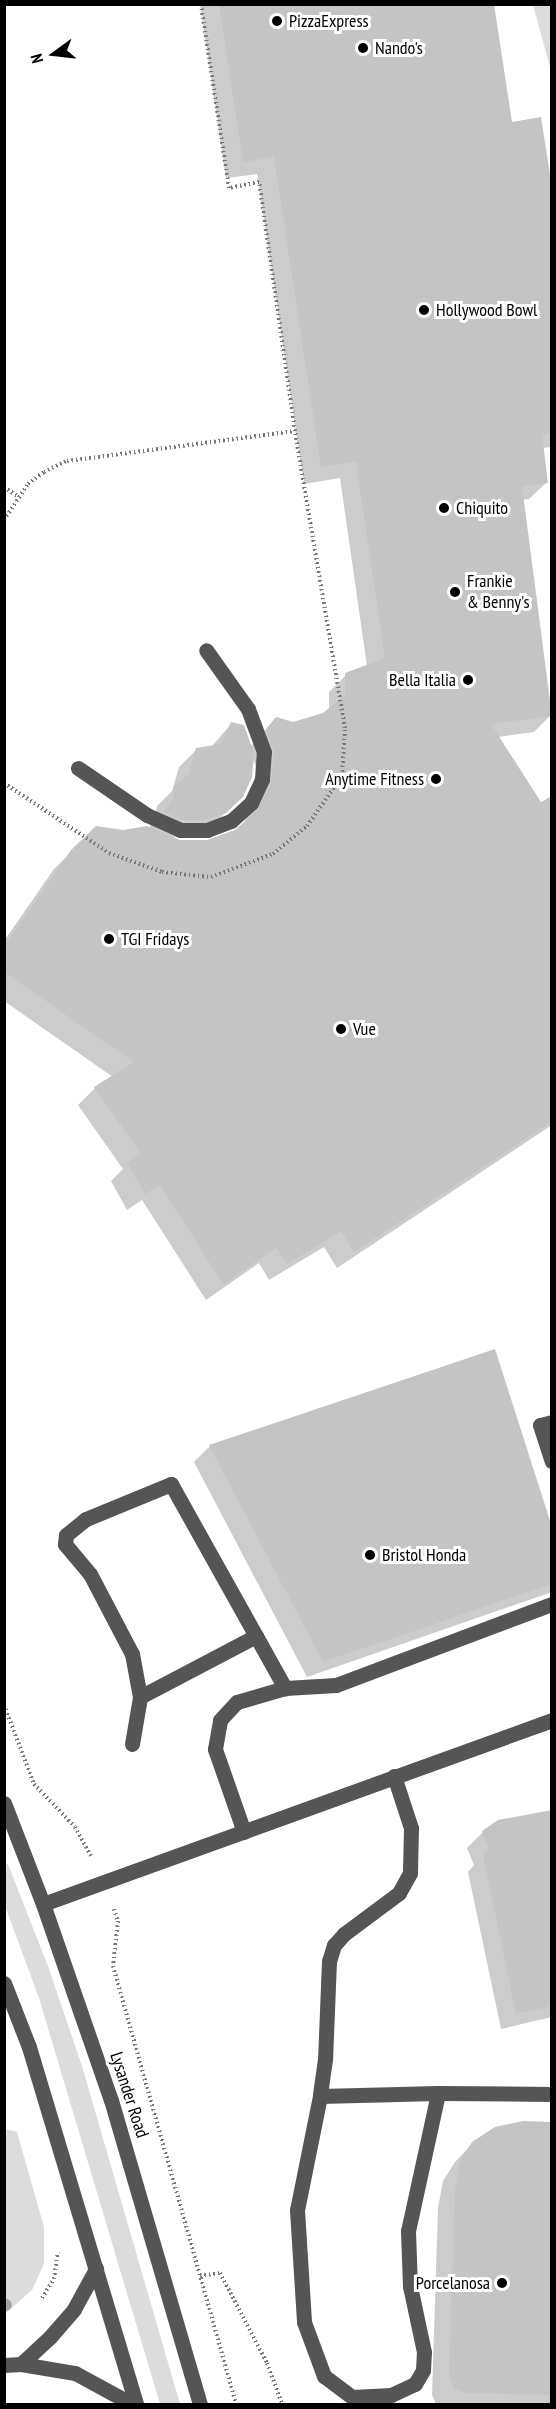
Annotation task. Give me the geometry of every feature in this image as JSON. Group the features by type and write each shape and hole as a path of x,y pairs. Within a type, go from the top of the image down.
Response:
{"street":[{"path":"78,768 147,815 180,830 207,830 231,821 251,803 262,779 264,752 248,709 206,650"},
{"path":"552,1422 540,1425 552,1461"},
{"path":"132,1744 140,1697 132,1654 90,1574 65,1544 66,1535 86,1519 171,1484 285,1688"},
{"path":"244,1832 215,1749 220,1720 237,1702 285,1688 336,1685 552,1604"},
{"path":"140,1697 256,1636"},
{"path":"44,1904 552,1720"},
{"path":"394,1776 411,1828 410,1873 399,1893 344,1934 334,1945 329,1961 326,2059 297,2210 304,2322 324,2376 352,2397 391,2395 415,2384 423,2370 424,2352 410,2286 408,2231 438,2093"},
{"name":"Lysander Road","path":"4,1803 44,1904 111,2100 200,2404"},
{"path":"4,1983 29,2048 134,2404"},
{"path":"320,2096 438,2093 552,2094"},
{"path":"21,2364 50,2337 74,2309 96,2269"},
{"path":"4,2365 21,2364 75,2373 134,2404"}],"path":[{"path":"4,520 28,484 44,472 67,461 295,431 259,182 229,188 201,4"},
{"path":"4,487 19,497"},
{"path":"4,1705 34,1784 75,1827 105,1882 118,1921 113,1966 237,2404"},
{"path":"37,2306 54,2279 60,2242"},
{"path":"200,2276 220,2273 267,2363 282,2404"}],"shaded area":[{"path":"533,5 551,5 551,71"},
{"path":"8,1864 49,1969 82,2066 180,2404 160,2404 39,1998 5,1906 5,1865"},
{"path":"5,2129 17,2132 44,2227 44,2264 32,2290 5,2314"}],"building":[{"path":"219,4 494,4 512,122 541,117 552,187 552,433 542,434 548,483 522,486 552,716 491,724 541,802 552,796 552,1121 354,1252 341,1231 287,1264 276,1248 223,1284 160,1185 145,1194 127,1163 141,1154 94,1087 134,1062 4,972 4,947 71,850 96,826 123,830 147,826 180,840 207,840 235,830 258,810 271,783 274,752 266,729 276,717 293,722 323,713 345,695 345,673 385,658 356,462 321,467 274,157 243,162"},
{"path":"231,722 244,725 254,753 252,777 243,797 226,813 205,820 182,820 164,812 173,799 174,786 188,775 196,748 221,744"},
{"path":"495,1349 552,1527 552,1584 323,1662 209,1445"},
{"path":"552,1810 552,2006 516,2014 483,1855 489,1848 482,1831 498,1820"},
{"name":"Porcelanosa","path":"523,2121 552,2122 552,2395 467,2393 454,2389 449,2376 455,2189 460,2161 472,2142 495,2127"}],"place":[{"name":"PizzaExpress","path":"277,21"},
{"name":"Nando's","path":"363,48"},
{"name":"Hollywood Bowl","path":"424,310"},
{"name":"Chiquito","path":"444,508"},
{"name":"Frankie & Benny's","path":"455,592"},
{"name":"Bella Italia","path":"468,680"},
{"name":"Anytime Fitness","path":"436,779"},
{"name":"TGI Fridays","path":"109,939"},
{"name":"Vue","path":"341,1029"},
{"name":"Bristol Honda","path":"370,1555"},
{"name":"Porcelanosa","path":"502,2283"}]}
